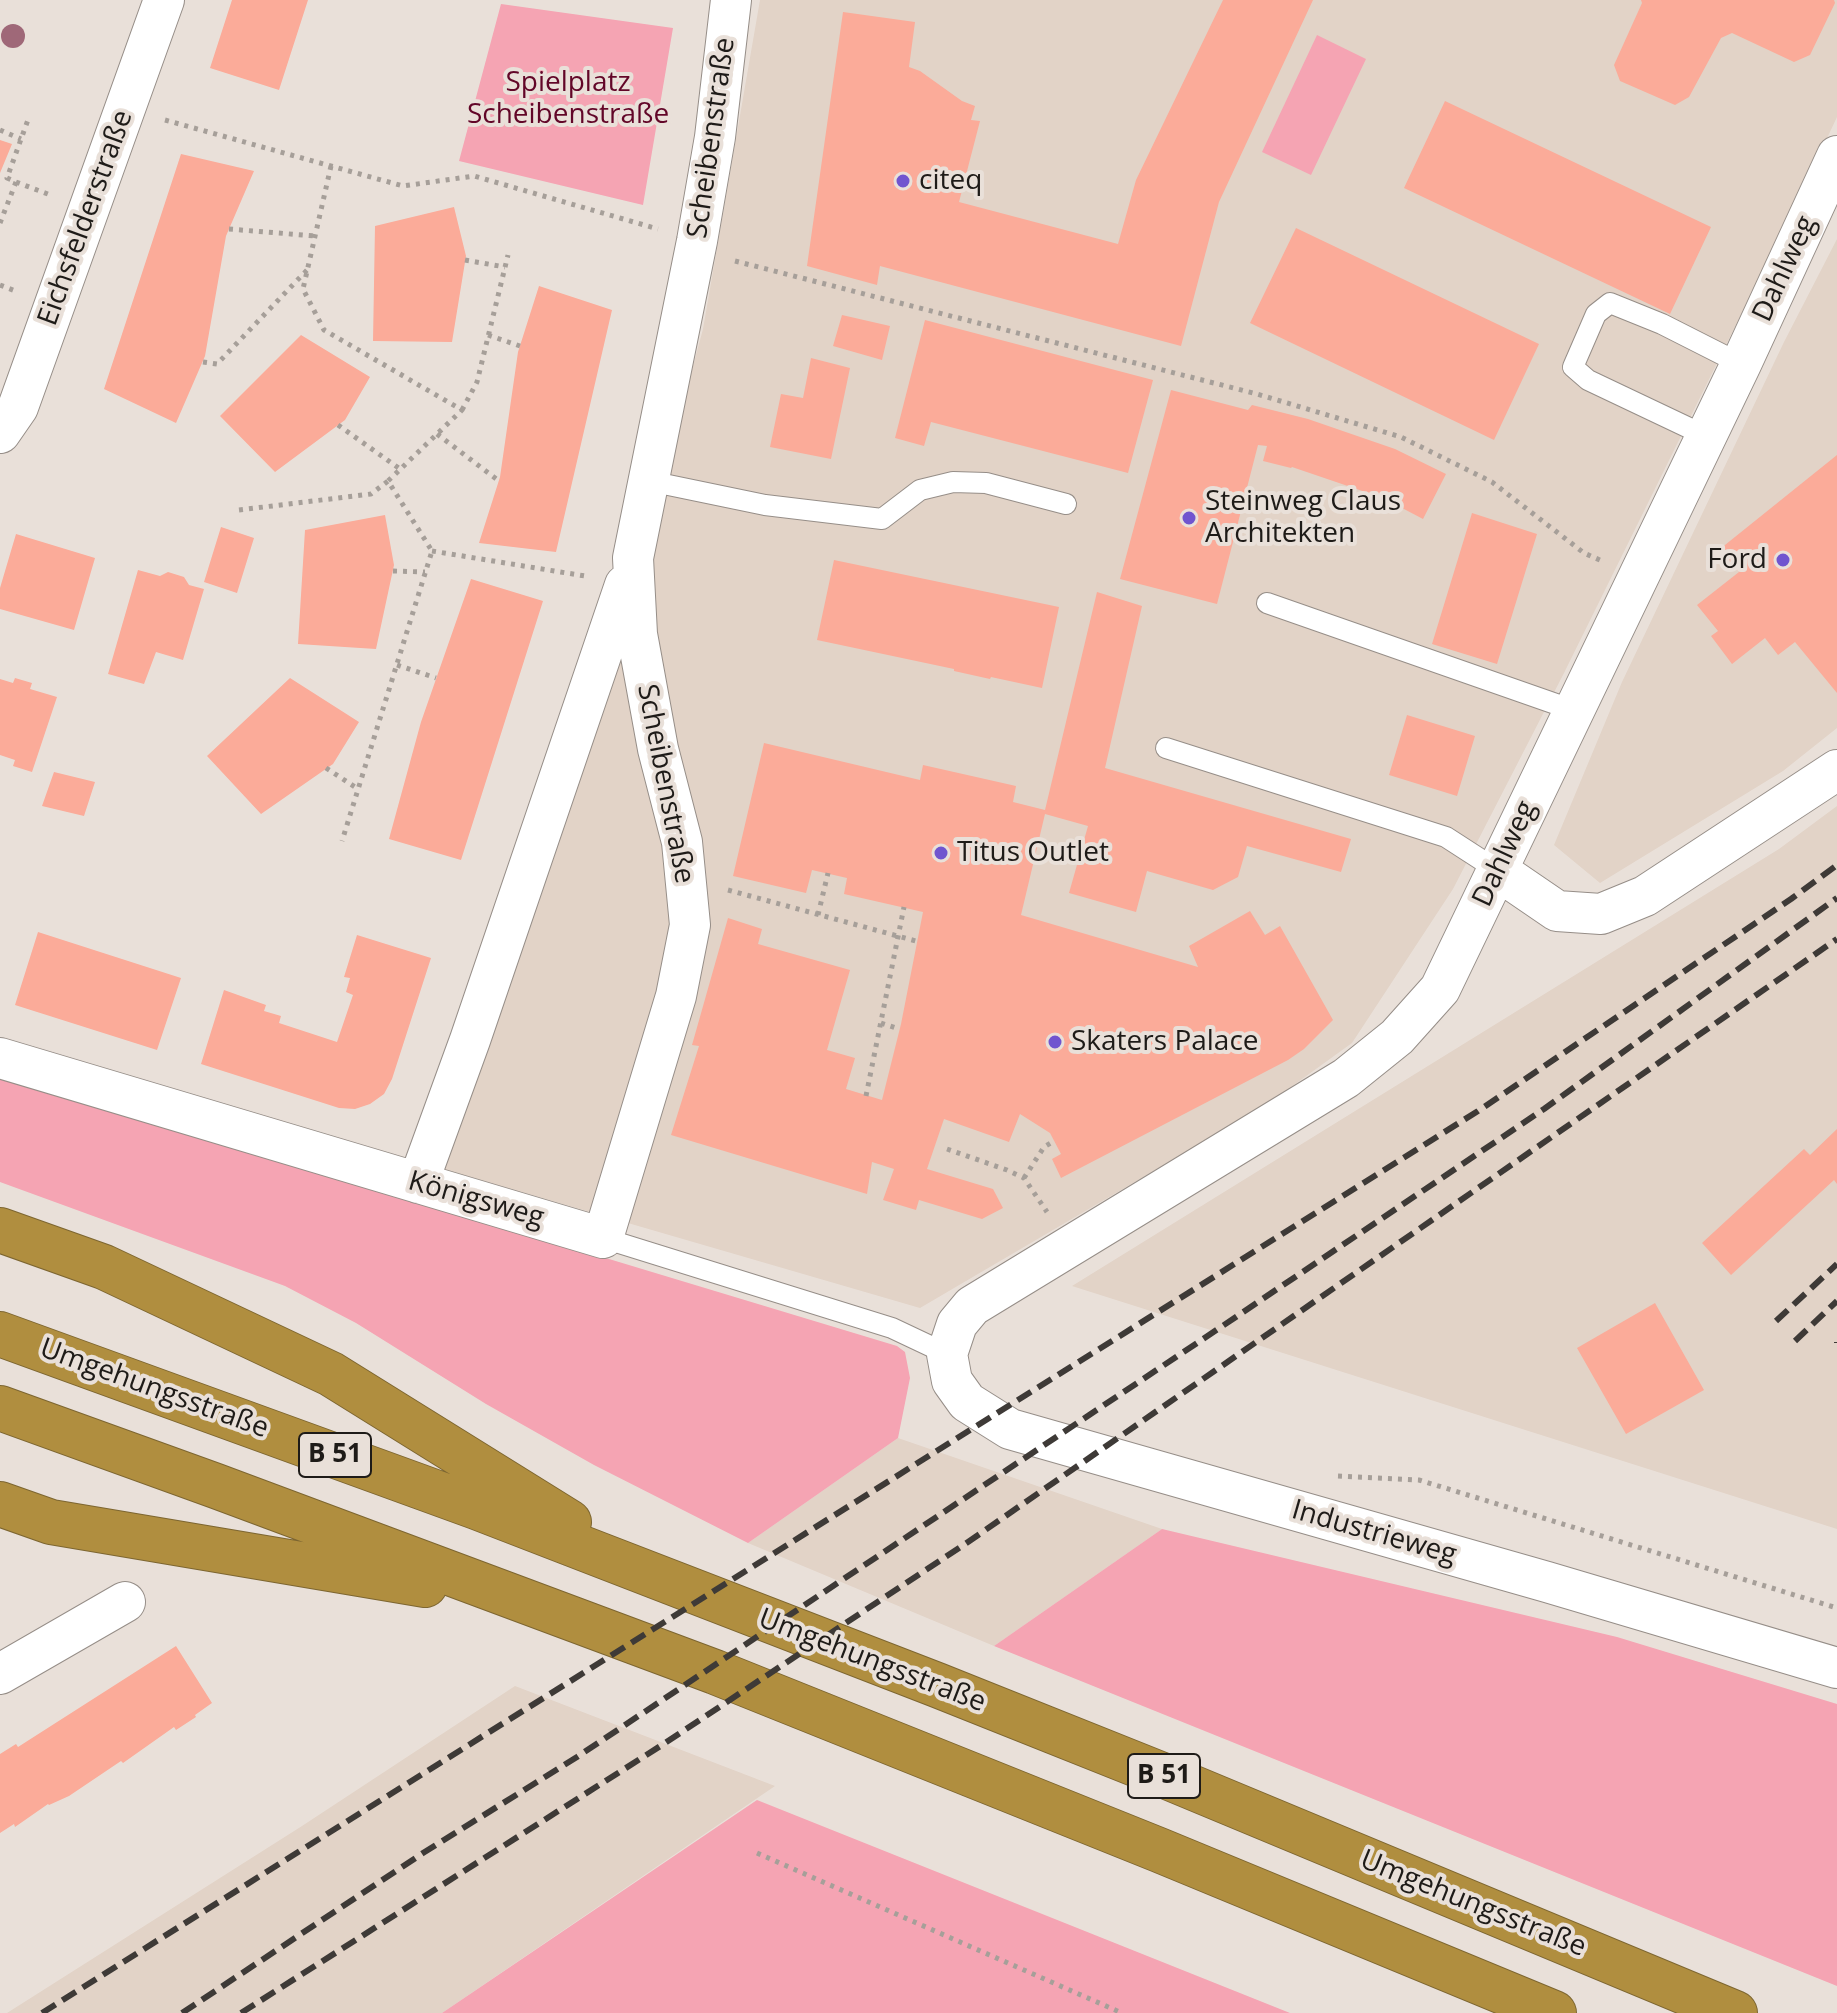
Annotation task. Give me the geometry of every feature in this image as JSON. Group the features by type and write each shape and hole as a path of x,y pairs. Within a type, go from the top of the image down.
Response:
{"highway":[{"path":"0,1230 104,1267 331,1374 667,1583"},
{"name":"Umgehungsstraße","path":"0,1334 476,1507 937,1685 1160,1774 1735,2013"},
{"name":"B 51","path":"0,1408 730,1678 1554,2013"},
{"path":"0,1504 51,1522 528,1602"}],"street":[{"name":"Eichsfelderstraße","path":"0,433 18,407 164,0"},
{"name":"Scheibenstraße","path":"418,1183 470,1040 629,571 696,246 715,137 731,0"},
{"name":"Dahlweg","path":"947,1354 957,1324 972,1306 1346,1078 1397,1037 1440,989 1741,364 1837,156"},
{"name":"Scheibenstraße","path":"603,1238 676,996 690,925 682,842 658,749 639,650 629,571"},
{"path":"1497,870 1557,911 1601,914 1645,896 1837,770"},
{"name":"Königsweg","path":"0,1058 603,1238"},
{"name":"Industrieweg","path":"947,1354 952,1381 967,1402 1010,1429 1837,1668"},
{"path":"0,1674 125,1602"}],"lane":[{"path":"1706,436 1588,380 1573,367 1596,314 1610,303 1662,324 1741,364"},
{"path":"649,481 765,505 882,519 920,490 953,482 986,483 1066,504"},
{"path":"1267,603 1573,710"},
{"path":"1166,748 1446,837 1497,870"},
{"name":"Königsweg","path":"603,1238 892,1328 947,1354"}],"path":[{"path":"124,109 403,186 474,176 696,246 1257,394 1401,437 1492,482 1584,553 1638,579"},
{"path":"0,223 16,182 7,178 29,117"},
{"path":"0,130 21,139"},
{"path":"331,166 303,289 324,330 462,410"},
{"path":"229,229 315,236"},
{"path":"239,510 371,494 388,481 462,410 477,382 508,255"},
{"path":"465,260 505,267"},
{"path":"203,362 217,364 308,268"},
{"path":"488,335 520,346"},
{"path":"338,425 400,469"},
{"path":"437,434 499,481"},
{"path":"388,481 432,551"},
{"path":"432,551 629,571"},
{"path":"342,841 432,551"},
{"path":"393,571 425,572"},
{"path":"397,665 436,678"},
{"path":"326,768 358,789"},
{"path":"818,915 828,873"},
{"path":"686,882 735,891 916,941"},
{"path":"866,1096 904,907"},
{"path":"881,1023 899,1029"},
{"path":"1024,1178 1044,1147 1054,1141"},
{"path":"947,1149 1024,1178 1070,1245"},
{"path":"1327,1476 1419,1480 1837,1608"},
{"path":"757,1853 1122,2013"}],"shaded area":[{"path":"760,0 1837,0 1837,117 1564,673 1453,889 1352,1043 1266,1105 920,1308 432,1166 620,637 703,329"},
{"path":"1837,239 1837,728 1783,771 1600,883 1554,845 1622,682 1784,342"},
{"path":"1837,806 1837,1529 1072,1286 1779,849"},
{"path":"898,1438 1162,1529 994,1646 748,1543"},
{"path":"515,1686 775,1786 442,2013 7,2013 302,1826"}],"green space":[{"name":"Spielplatz Scheibenstraße","path":"501,4 673,28 643,205 459,161"},
{"path":"1317,35 1366,59 1311,175 1262,152"},
{"path":"0,1075 897,1346 905,1352 910,1378 898,1438 748,1543 594,1465 486,1404 356,1323 285,1286 0,1182"},
{"path":"1162,1529 1617,1637 1837,1704 1837,1986 994,1646"},
{"path":"757,1800 1290,2013 442,2013"}],"building":[{"path":"232,0 308,0 279,90 210,68"},
{"path":"1223,0 1313,0 1219,202 1181,346 880,266 877,285 807,266 843,12 915,22 909,67 975,106 971,120 980,121 959,202 1118,244 1136,180"},
{"path":"1641,0 1834,0 1835,3 1810,55 1794,62 1732,33 1721,38 1689,97 1675,105 1620,81 1614,65"},
{"path":"1445,101 1711,227 1670,314 1404,188"},
{"path":"0,140 12,144 0,173"},
{"path":"181,154 254,171 226,236 205,356 176,423 104,389"},
{"path":"454,207 466,256 452,342 373,341 375,226"},
{"path":"1296,228 1539,344 1494,440 1250,323"},
{"path":"539,286 612,310 556,552 479,543 500,477 518,352"},
{"path":"842,315 890,326 882,360 833,346"},
{"path":"925,320 1153,380 1128,473 931,422 924,446 895,438"},
{"path":"301,335 370,377 345,420 275,472 220,416"},
{"path":"811,358 850,368 831,459 770,447 781,394 803,398"},
{"name":"Steinweg Claus Architekten","path":"1171,390 1248,410 1252,405 1308,419 1395,449 1446,474 1423,519 1383,498 1292,467 1263,461 1267,446 1258,445 1217,604 1120,579"},
{"name":"Ford","path":"1837,455 1837,693 1795,642 1778,655 1765,638 1732,664 1711,636 1718,631 1697,605 1739,572 1720,549"},
{"path":"1472,513 1537,534 1497,664 1432,644"},
{"path":"385,515 394,565 376,649 298,644 305,530"},
{"path":"221,527 254,538 237,593 204,582"},
{"path":"16,534 95,558 74,630 0,609 0,588"},
{"path":"834,560 1059,607 1042,688 817,640"},
{"path":"138,570 160,576 168,572 184,577 189,585 204,589 183,660 156,652 144,684 108,674"},
{"path":"471,579 543,601 461,860 389,839 421,722"},
{"path":"1097,592 1142,606 1105,768 1351,839 1341,872 1247,846 1238,877 1213,890 1147,871 1136,912 1069,893 1088,826 1045,814 1021,915 1198,967 1189,946 1250,911 1265,935 1280,926 1333,1020 1304,1049 1288,1060 1061,1178 1052,1159 1061,1154 1050,1133 1020,1114 1009,1142 944,1119 927,1169 993,1189 1003,1208 982,1219 919,1200 916,1210 883,1200 894,1169 872,1162 867,1194 671,1135 699,1046 692,1045 728,918 762,929 758,944 850,970 827,1050 855,1058 846,1089 882,1100 901,1024 923,912 844,894 847,878 812,870 806,893 733,876 764,743 920,780 923,765 1016,786 1013,802 1045,810"},
{"path":"15,678 32,683 30,689 57,697 32,772 13,766 15,760 0,755 0,679 13,683"},
{"path":"290,678 359,722 333,764 261,814 207,756"},
{"path":"1407,715 1475,736 1457,796 1389,775"},
{"path":"54,772 95,782 84,816 42,806"},
{"path":"38,932 181,978 157,1050 15,1005"},
{"path":"357,935 431,958 392,1079 384,1094 370,1104 355,1109 339,1108 201,1064 224,990 266,1005 264,1011 281,1016 279,1023 337,1042 353,995 346,992 350,978 344,977"},
{"path":"1837,1129 1837,1184 1834,1180 1731,1275 1702,1243 1804,1149 1810,1155"},
{"path":"1655,1303 1704,1390 1626,1434 1577,1348"},
{"path":"176,1646 212,1703 196,1717 176,1730 174,1727 123,1763 121,1761 69,1796 48,1804 15,1827 14,1824 0,1833 0,1754 16,1744 18,1747"}],"railway":[{"path":"42,2013 1478,1111 1837,865"},
{"path":"182,2013 423,1853 577,1757 1221,1327 1544,1109 1837,898"},
{"path":"241,2013 662,1745 968,1542 1837,939"},
{"path":"1776,1321 1837,1264"},
{"path":"1795,1341 1837,1301"}],"place":[{"name":"citeq","path":"903,181"},
{"name":"Steinweg Claus Architekten","path":"1189,518"},
{"name":"Ford","path":"1783,560"},
{"name":"Titus Outlet","path":"941,853"},
{"name":"Skaters Palace","path":"1055,1042"}]}
